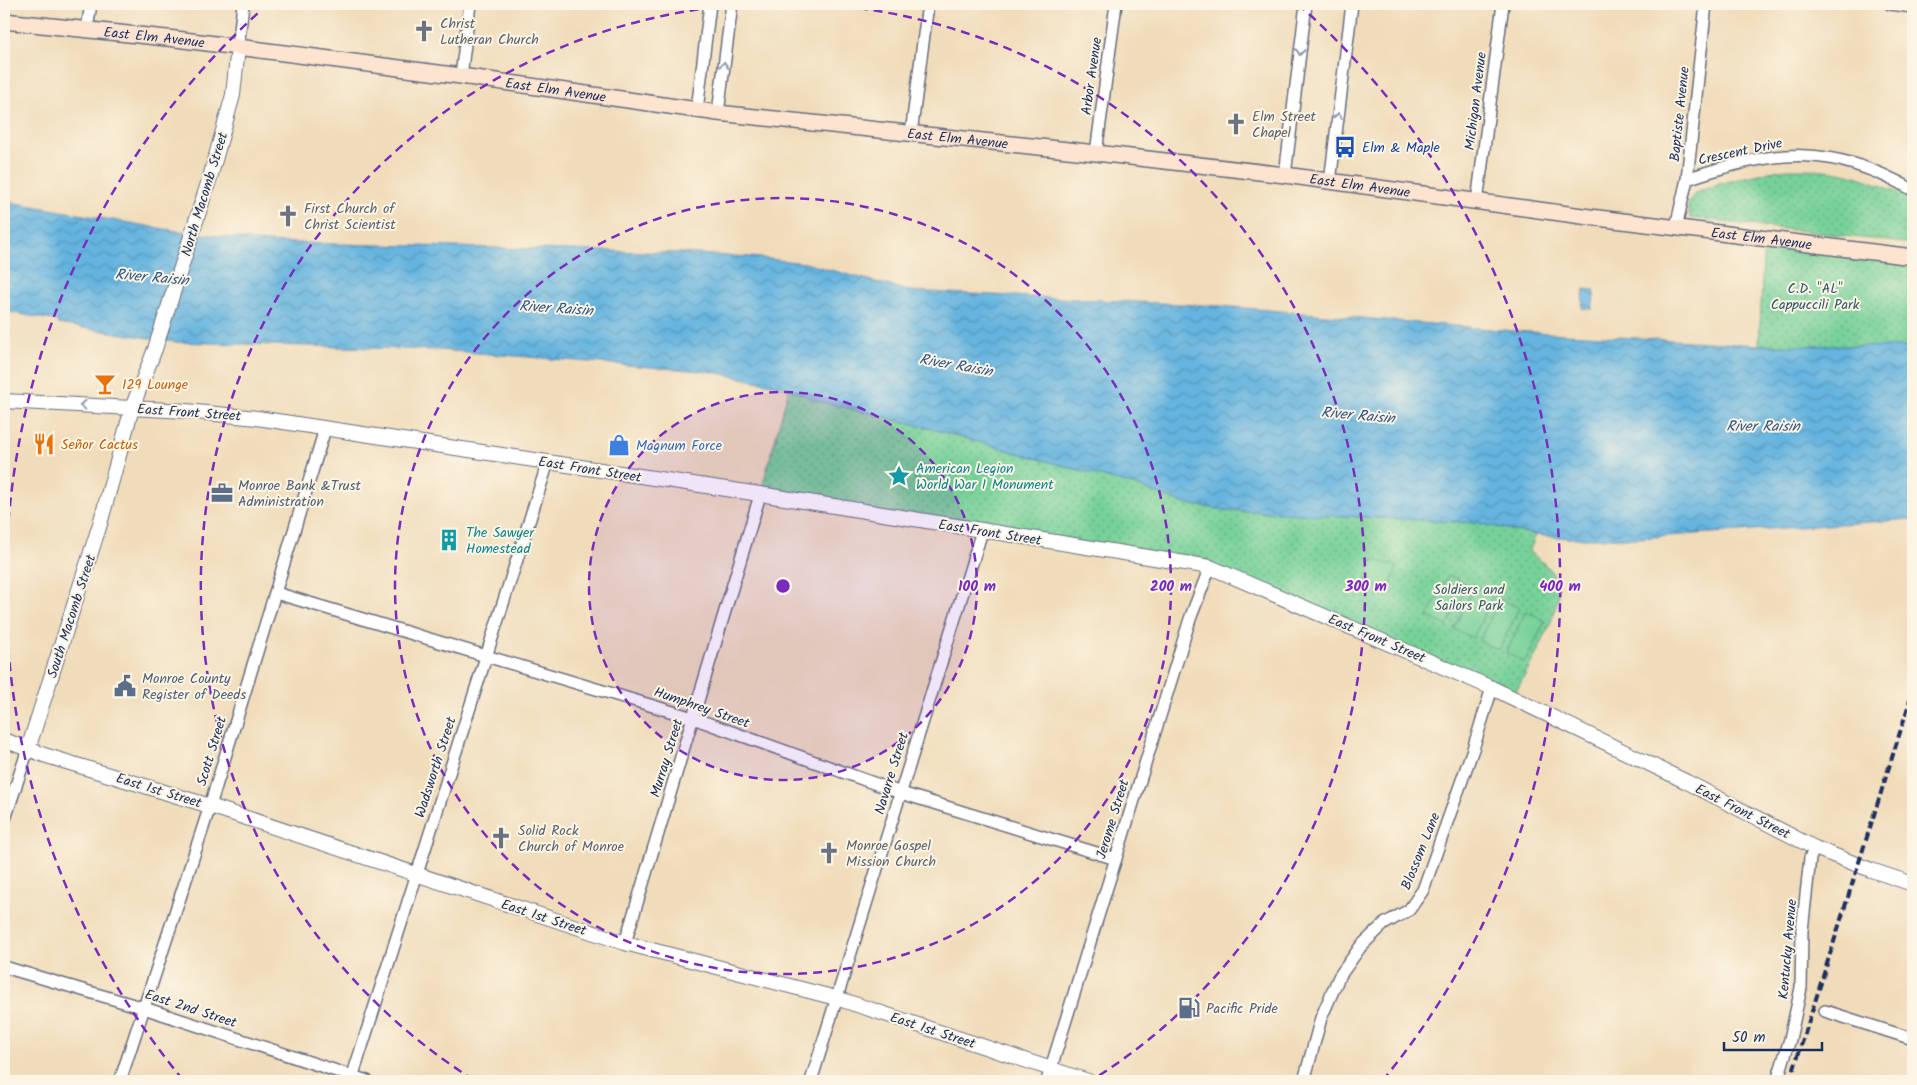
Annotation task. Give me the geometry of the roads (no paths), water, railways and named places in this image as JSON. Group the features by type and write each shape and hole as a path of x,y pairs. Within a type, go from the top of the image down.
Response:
{"main road":[{"name":"East Elm Avenue","path":"4,21 238,47 461,76 718,113 1285,175 1477,202 1913,257"}],"street":[{"path":"88,29 91,4"},
{"name":"North Macomb Street","path":"132,408 155,349 195,224 233,95 243,4"},
{"path":"461,76 470,4"},
{"path":"696,110 710,4"},
{"path":"718,113 732,4"},
{"path":"911,134 928,4"},
{"name":"Arbor Avenue","path":"1096,153 1116,4"},
{"path":"1285,175 1306,4"},
{"path":"1330,182 1352,4"},
{"name":"Michigan Avenue","path":"1477,202 1503,4"},
{"name":"Baptiste Avenue","path":"1676,227 1687,178 1706,4"},
{"path":"1890,4 1913,7"},
{"name":"Crescent Drive","path":"1687,178 1768,157 1808,155 1832,158 1873,170 1913,190"},
{"name":"East Front Street","path":"4,401 132,408 257,418 760,495 1210,567 1492,688 1687,782 1815,848 1913,884"},
{"name":"South Macomb Street","path":"4,822 100,524 132,408"},
{"name":"Scott Street","path":"120,1081 210,806 325,429"},
{"name":"Wadsworth Street","path":"351,1079 548,462"},
{"name":"Murray Street","path":"625,943 760,495"},
{"name":"Navarre Street","path":"811,1081 982,530"},
{"name":"Jerome Street","path":"1048,1075 1190,619 1210,567"},
{"name":"Humphrey Street","path":"276,593 693,718 901,793 1116,859"},
{"name":"Blossom Lane","path":"1304,1081 1321,1018 1340,977 1361,946 1384,924 1409,910 1423,890 1474,749 1492,688"},
{"name":"East 1st Street","path":"4,740 625,943 836,998 1048,1075 1088,1081"},
{"name":"Kentucky Avenue","path":"1777,1081 1790,1039 1801,988 1802,931 1810,858 1815,848"},
{"name":"East 2nd Street","path":"4,967 144,1008 351,1079 367,1081"},
{"path":"1825,1011 1913,1039"}],"water":[{"name":"River Raisin","path":"4,201 164,229 264,242 683,253 751,257 805,263 909,291 1221,306 1514,331 1759,345 1913,347 1913,519 1639,538 1568,538 1536,535 1478,523 1225,510 1183,503 1133,485 921,426 814,400 789,388 713,372 440,350 175,342 58,324 58,321 4,311"},
{"path":"1584,289 1595,290 1592,309 1582,308"}],"railway":[{"path":"1790,1081 1913,691"}],"place":[{"name":"Christ Lutheran Church","path":"424,31"},
{"name":"Elm Street Chapel","path":"1236,124"},
{"name":"Elm & Maple","path":"1345,147"},
{"name":"First Church of Christ Scientist","path":"288,216"},
{"name":"129 Lounge","path":"105,384"},
{"name":"Señor Cactus","path":"44,444"},
{"name":"Magnum Force","path":"619,445"},
{"name":"American Legion World War I Monument","path":"899,476"},
{"name":"Monroe Bank &Trust Administration","path":"222,493"},
{"name":"The Sawyer Homestead","path":"449,540"},
{"name":"Monroe County Register of Deeds","path":"125,686"},
{"name":"Solid Rock Church of Monroe","path":"501,838"},
{"name":"Monroe Gospel Mission Church","path":"829,853"},
{"name":"Pacific Pride","path":"1189,1008"}],"park label":[{"name":"C.D. \"AL\" Cappuccili Park","path":"1815,296"},
{"name":"Soldiers and Sailors Park","path":"1469,598"}]}
